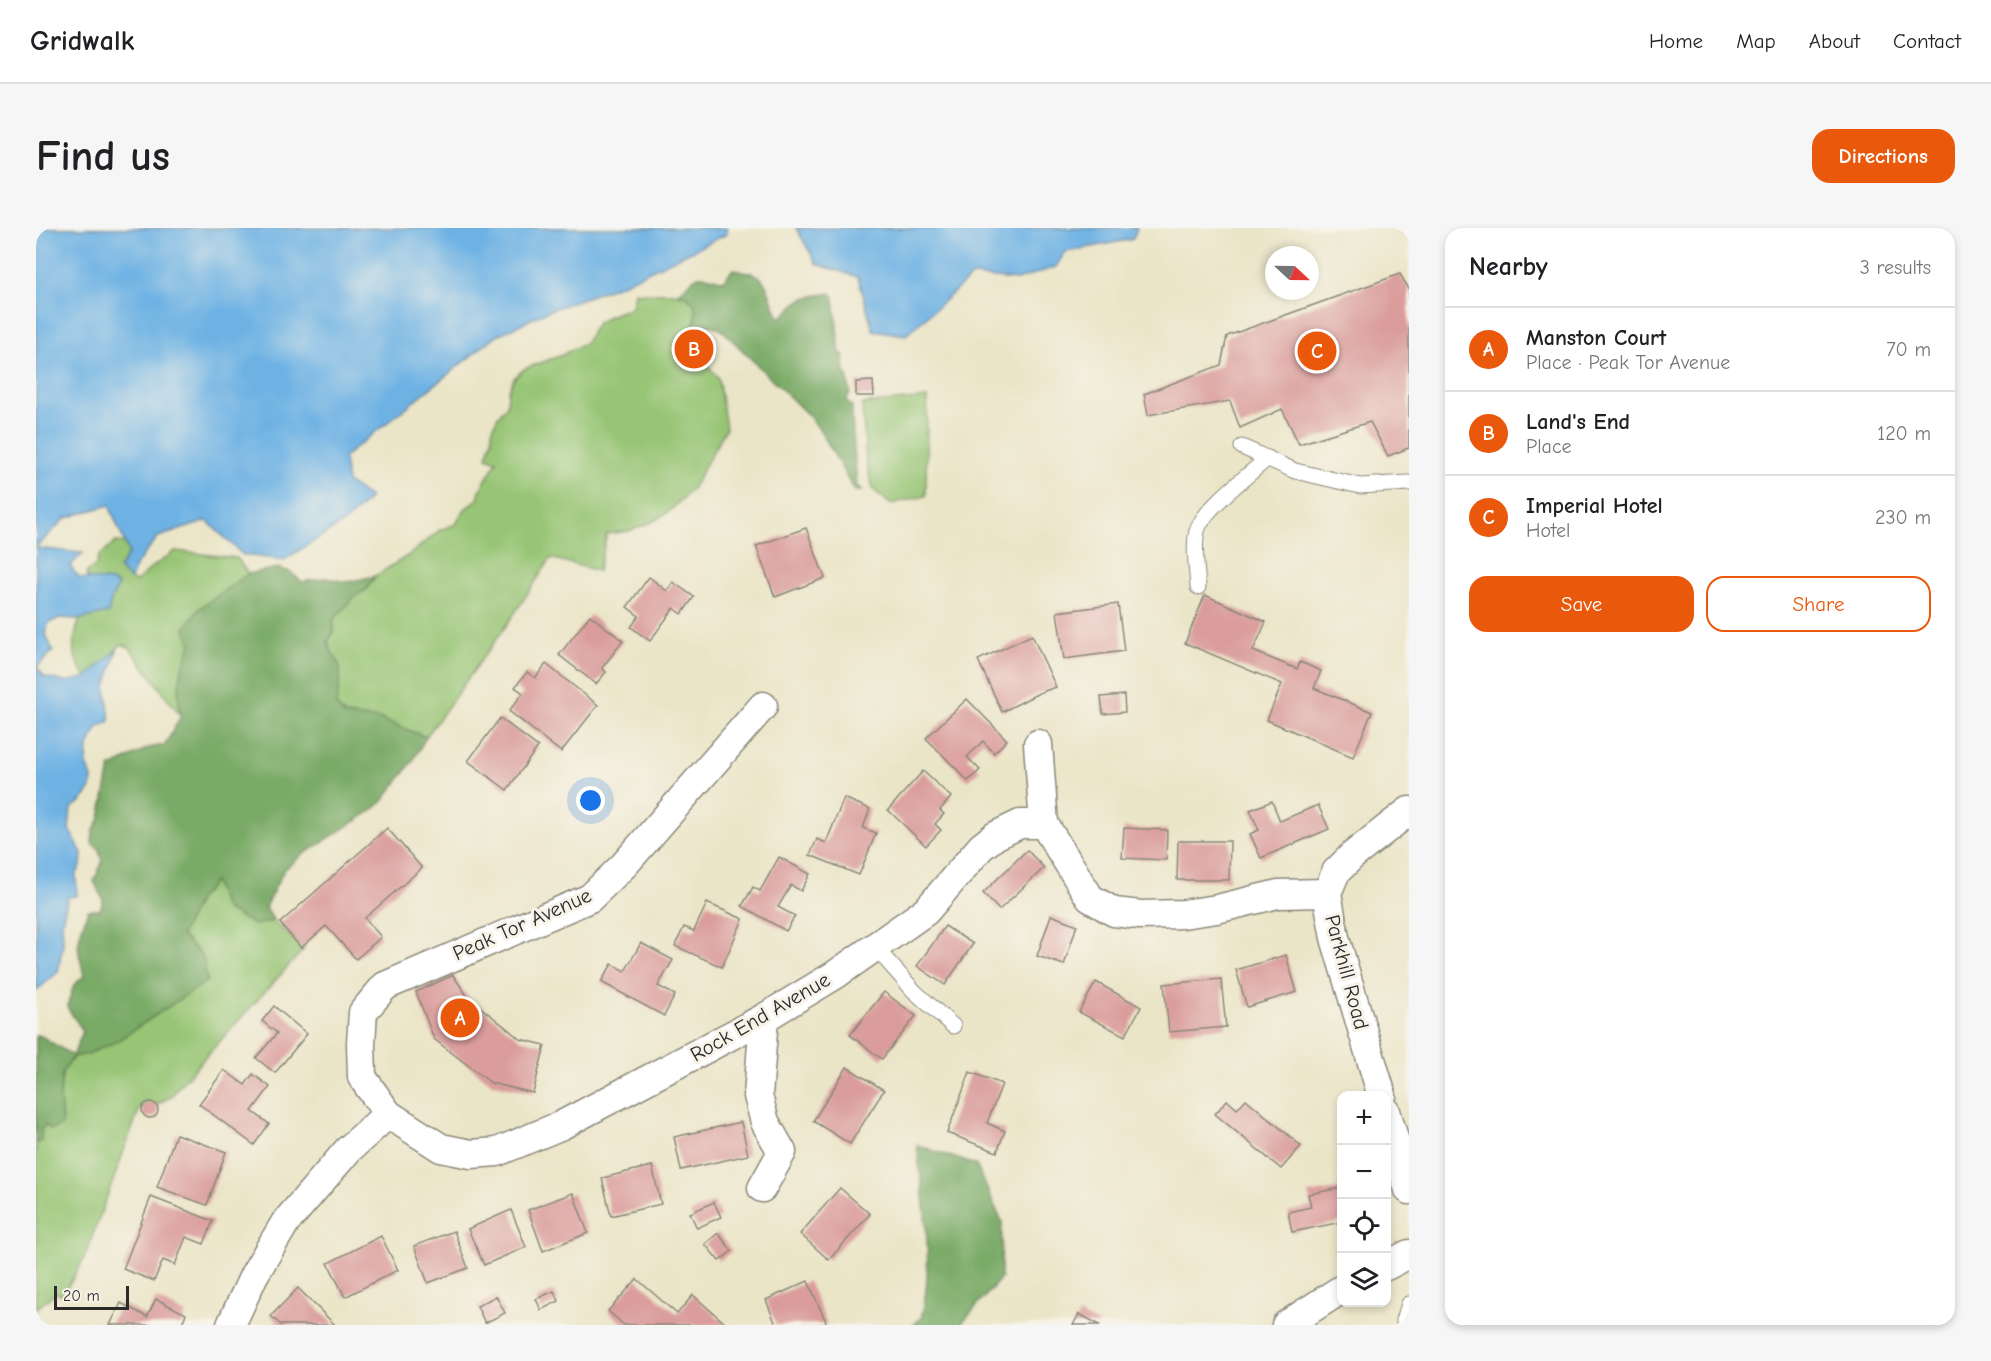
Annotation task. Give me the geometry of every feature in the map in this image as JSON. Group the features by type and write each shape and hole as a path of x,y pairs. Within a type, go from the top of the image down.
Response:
{"street":[{"name":"Peak Tor Avenue","path":"388,1114 362,1077 361,1044 363,1012 385,986 590,898 624,865 762,706"},
{"path":"1038,744 1044,824 1090,898 1114,912 1140,915 1182,914 1217,909 1278,894 1327,893"},
{"name":"Parkhill Road","path":"1381,1091 1335,938 1327,893 1336,872 1352,856 1409,811"},
{"name":"Rock End Avenue","path":"388,1114 441,1148 471,1154 497,1152 562,1125 764,1018 835,975 926,911 981,848 995,836 1020,824 1044,824"},
{"path":"762,1188 782,1152 765,1122 758,1096 764,1018"},
{"path":"231,1325 255,1275 285,1223 348,1150 388,1114"},
{"path":"1391,1128 1409,1190"},
{"path":"1391,1263 1409,1254"},
{"path":"1286,1325 1337,1292"}],"lane":[{"path":"1242,447 1295,471 1360,486 1409,483"},
{"path":"1198,587 1196,532 1201,521 1210,510 1268,458"},
{"path":"874,946 914,991 953,1026"},
{"path":"1404,1325 1409,1304"}],"green space":[{"path":"733,269 757,275 765,283 780,318 797,302 806,298 831,293 834,298 840,354 843,354 850,393 846,402 852,406 857,486 862,491 855,491 820,430 809,416 722,330 714,326 695,325 694,304 689,298 678,293 698,276 723,281"},
{"path":"635,292 683,294 694,303 696,316 688,339 691,354 705,361 718,378 726,428 692,489 670,511 652,522 629,531 607,534 598,571 551,558 510,620 426,737 380,719 344,715 336,705 339,681 328,641 334,632 333,620 355,596 366,590 375,576 409,555 440,530 456,524 465,509 478,499 481,488 497,461 487,457 492,431 497,418 507,405 508,392 514,378 524,369 562,355 585,343 597,323 632,307"},
{"path":"927,398 926,496 890,504 873,489 866,461 862,404"},
{"path":"116,542 125,543 129,554 131,580 136,582 175,551 237,558 248,574 199,609 181,681 179,707 181,716 129,647 121,644 101,666 86,678 77,662 74,643 80,619 108,613 118,585 111,581 88,579 86,573 96,565 99,556"},
{"path":"278,568 290,572 302,582 325,578 347,582 375,576 366,590 355,596 333,620 334,632 328,641 340,672 336,705 344,715 380,719 426,737 412,762 383,801 370,812 302,855 284,870 265,907 274,921 254,925 225,909 214,882 199,899 181,935 203,957 207,981 117,1041 88,1054 73,1057 62,1073 60,1095 62,1125 51,1130 45,1125 41,1130 41,1141 36,1143 36,1035 73,1056 83,1031 67,1007 74,985 85,975 78,949 88,910 100,910 103,900 94,881 102,863 99,849 92,844 110,768 148,748 165,745 181,716 178,693 182,669 191,644 185,628 199,609 248,574"},
{"path":"214,881 254,925 274,921 304,949 173,1095 156,1105 147,1103 139,1110 84,1259 63,1295 55,1293 36,1309 36,1143 41,1141 41,1130 60,1095 62,1073 73,1057 103,1047 130,1031 203,957 181,935 199,899"},
{"path":"917,1145 976,1165 1002,1222 1001,1278 960,1325 913,1325 921,1319 927,1276 925,1211"}],"water":[{"path":"36,228 727,228 727,234 622,284 548,311 496,336 344,457 347,482 370,498 348,520 284,560 243,555 207,521 158,537 135,566 131,580 119,569 129,553 109,505 66,518 36,547"},
{"path":"796,228 1137,228 1133,239 1065,252 1056,267 1017,280 972,276 906,335 873,330 858,277 817,264"},
{"path":"36,548 83,553 70,566 79,578 111,581 118,585 108,613 80,619 59,618 49,623 45,632 53,651 37,667 45,677 65,682 85,678 117,650 106,687 110,721 98,727 88,746 87,764 92,778 91,788 82,801 71,808 69,829 82,853 81,866 76,875 77,896 68,897 62,922 63,943 58,972 36,991"}],"building":[{"path":"1400,274 1409,289 1409,448 1388,456 1370,422 1299,444 1282,409 1240,428 1230,401 1148,415 1144,394 1221,365 1227,336"},
{"path":"873,381 874,396 856,396 856,382"},
{"path":"806,528 825,578 775,597 756,546"},
{"path":"649,577 667,591 673,582 694,597 682,614 674,608 650,641 631,627 639,616 627,607"},
{"path":"1205,595 1266,622 1253,651 1297,669 1300,662 1321,671 1314,688 1372,712 1353,757 1267,720 1282,684 1185,643"},
{"path":"1118,604 1124,651 1064,659 1057,612"},
{"path":"590,615 623,641 602,668 606,672 596,684 559,655"},
{"path":"1032,635 1056,687 1002,712 978,660"},
{"path":"546,664 598,705 561,752 509,711 523,693 515,687 527,672 535,678"},
{"path":"1124,695 1125,712 1103,714 1101,697"},
{"path":"967,699 1007,740 994,753 983,741 967,757 980,770 968,781 926,738"},
{"path":"500,718 538,747 507,790 468,761"},
{"path":"923,771 951,797 940,810 944,814 935,824 941,830 926,846 888,810"},
{"path":"844,798 870,809 863,828 876,833 859,875 810,855 817,839 826,843"},
{"path":"1272,801 1280,821 1318,805 1329,829 1261,858 1250,834 1259,830 1250,810"},
{"path":"387,828 422,868 365,918 381,937 356,959 326,926 301,948 280,923"},
{"path":"1124,828 1167,830 1166,860 1122,858"},
{"path":"1178,841 1230,841 1229,880 1177,880"},
{"path":"1027,850 1044,868 999,910 983,893"},
{"path":"779,857 810,874 801,891 791,885 778,907 795,916 786,931 742,906 753,887 760,891"},
{"path":"707,903 743,919 722,967 675,946 684,927 694,931"},
{"path":"1051,915 1077,925 1064,965 1037,956"},
{"path":"945,926 973,944 945,985 917,966"},
{"path":"641,943 673,960 658,986 675,995 664,1016 601,982 612,964 625,971"},
{"path":"1286,955 1297,992 1247,1007 1236,970"},
{"path":"453,975 468,997 520,1039 545,1045 533,1093 491,1083 434,1039 416,992"},
{"path":"1221,979 1226,1027 1169,1032 1164,984"},
{"path":"1096,982 1141,1007 1125,1036 1079,1012"},
{"path":"884,992 916,1016 882,1059 850,1035"},
{"path":"274,1006 307,1034 275,1073 256,1058 277,1033 262,1021"},
{"path":"847,1067 884,1090 850,1144 813,1121"},
{"path":"224,1070 245,1085 253,1074 270,1087 252,1111 269,1124 254,1145 199,1104"},
{"path":"970,1072 1002,1084 987,1123 1005,1131 997,1152 947,1133"},
{"path":"1246,1099 1301,1146 1281,1169 1215,1114 1227,1100 1237,1109"},
{"path":"150,1102 156,1104 158,1110 156,1116 150,1118 144,1116 142,1110 144,1104"},
{"path":"741,1122 748,1155 681,1170 674,1137"},
{"path":"176,1134 226,1152 207,1205 157,1187"},
{"path":"652,1166 661,1204 611,1216 602,1178"},
{"path":"840,1188 870,1214 829,1260 800,1234"},
{"path":"1337,1189 1337,1223 1292,1232 1288,1212 1311,1207 1308,1194"},
{"path":"573,1193 588,1233 543,1251 528,1210"},
{"path":"151,1197 213,1221 204,1244 186,1237 175,1265 163,1260 154,1281 123,1269"},
{"path":"714,1202 721,1217 697,1228 690,1213"},
{"path":"511,1210 526,1247 484,1265 468,1229"},
{"path":"454,1231 468,1268 428,1283 414,1246"},
{"path":"718,1233 732,1251 719,1261 705,1244"},
{"path":"381,1236 398,1270 345,1297 328,1263"},
{"path":"637,1279 677,1314 693,1295 727,1325 624,1325 608,1311"},
{"path":"808,1281 827,1324 776,1325 766,1300"},
{"path":"298,1288 335,1325 281,1325 271,1316"},
{"path":"554,1291 559,1301 541,1310 536,1299"},
{"path":"496,1296 505,1313 485,1323 477,1306"},
{"path":"156,1299 186,1314 181,1325 110,1325 121,1303 147,1317"},
{"path":"1079,1314 1100,1325 1073,1325"}],"place":[{"name":"Land's End","path":"694,349"},
{"name":"Imperial Hotel","path":"1317,351"},
{"name":"Manston Court","path":"460,1018"}]}
